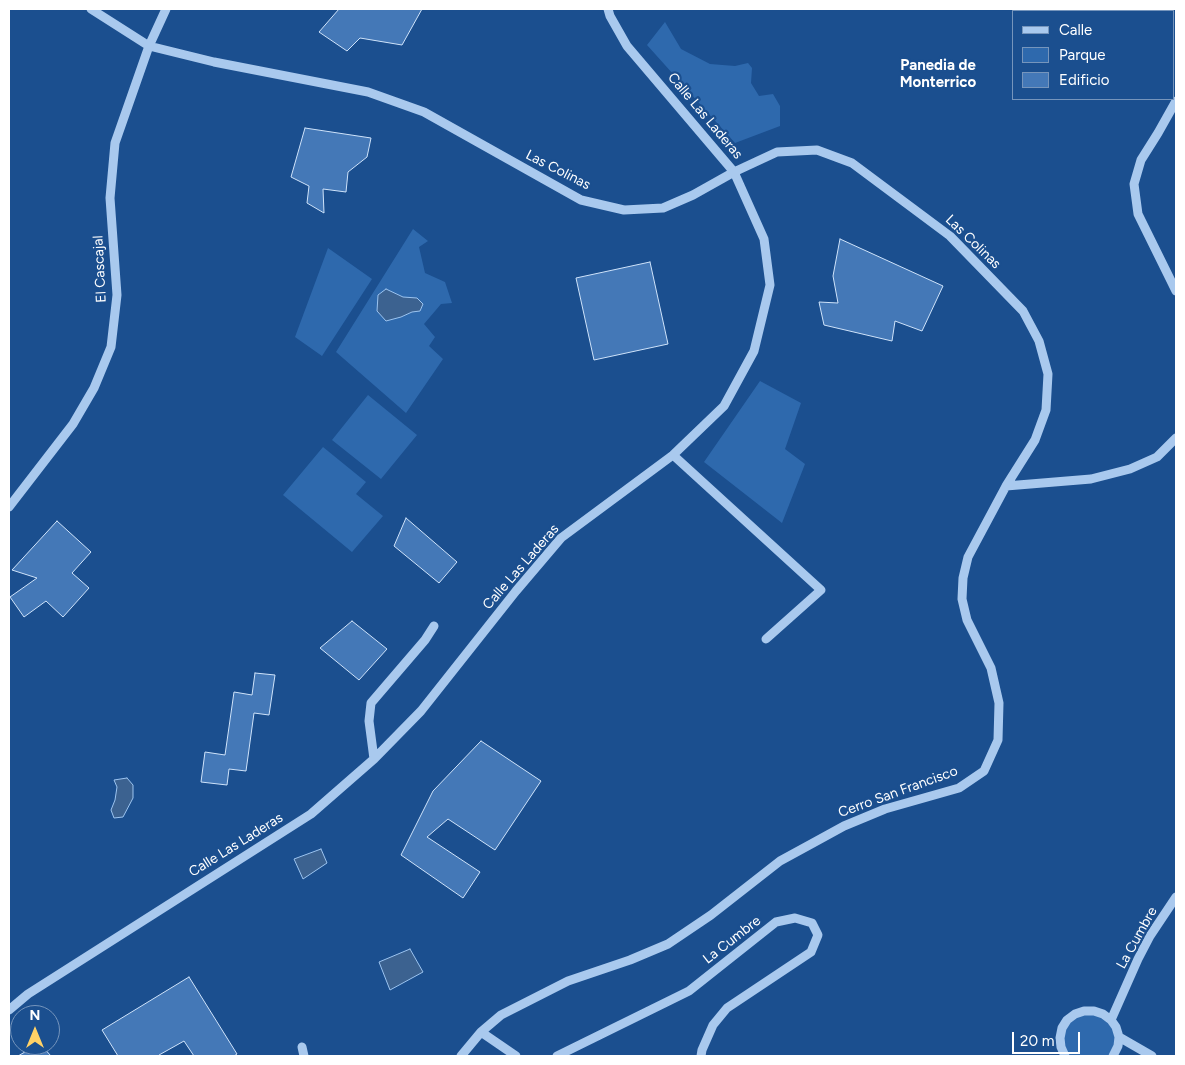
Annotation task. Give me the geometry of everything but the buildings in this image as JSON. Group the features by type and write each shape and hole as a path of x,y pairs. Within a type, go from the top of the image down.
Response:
{"street":[{"name":"Las Colinas","path":"91,9 149,46 214,62 368,92 424,112 581,200 624,210 663,208 693,196 734,172 777,152 817,150 852,163 950,236 1023,311 1039,341 1048,374 1046,410 1035,440 1006,486"},
{"name":"El Cascajal","path":"9,507 73,424 94,388 111,347 117,295 110,198 116,143 149,46 166,9"},
{"name":"Calle Las Laderas","path":"9,1010 28,994 311,814 374,759 422,710 516,591 561,538 673,455 724,406 754,351 770,285 764,239 734,172 627,46 608,9"},
{"path":"1176,100 1140,160 1134,184 1138,214 1176,291"},
{"path":"1006,486 1091,479 1130,469 1157,456 1176,438"},
{"path":"673,455 821,590 766,639"},
{"name":"Cerro San Francisco","path":"460,1056 481,1032 501,1015 568,981 630,960 668,944 711,915 780,861 844,826 885,809 960,788 984,770 998,740 999,703 991,668 967,620 962,599 963,578 968,558 1006,486"},
{"path":"374,759 369,721 371,703 425,640 434,626"},
{"name":"La Cumbre","path":"1111,1020 1150,936 1176,897"},
{"name":"La Cumbre","path":"557,1056 689,991 776,922 795,918 812,923 818,935 811,952 727,1008 713,1025 701,1056"},
{"path":"1065,1056 1060,1038 1062,1028 1067,1020 1075,1014 1084,1011 1094,1011 1103,1014 1111,1020 1116,1028 1118,1037 1118,1046 1113,1056"},
{"path":"481,1032 516,1056"},
{"path":"1118,1037 1152,1056"}],"green space":[{"path":"665,22 681,49 710,64 735,66 748,63 752,68 751,83 759,96 773,94 780,106 780,126 735,143 647,45"},
{"path":"413,229 428,241 419,247 425,273 445,282 452,303 441,304 424,324 435,337 429,346 443,359 406,413 336,352","holes":["386,289 403,297 412,312 401,317"]},
{"path":"328,248 372,279 322,356 295,337"},
{"path":"760,381 801,403 785,449 805,464 782,523 704,462"},
{"path":"368,395 417,435 381,479 332,440"},
{"path":"323,447 366,482 356,494 383,516 352,552 283,495"},
{"path":"1094,1011 1116,1027 1113,1056 1065,1056 1062,1028 1067,1020"}],"shaded area":[{"path":"386,289 403,297 417,298 423,304 420,311 386,321 377,311 378,295"},
{"path":"127,778 133,785 133,798 123,817 114,818 111,810 117,787 114,780"},
{"path":"321,849 327,863 303,879 294,859"},
{"path":"410,949 423,972 390,990 379,962"}],"district":[{"name":"Panedia de Monterrico","path":"938,74"}]}
